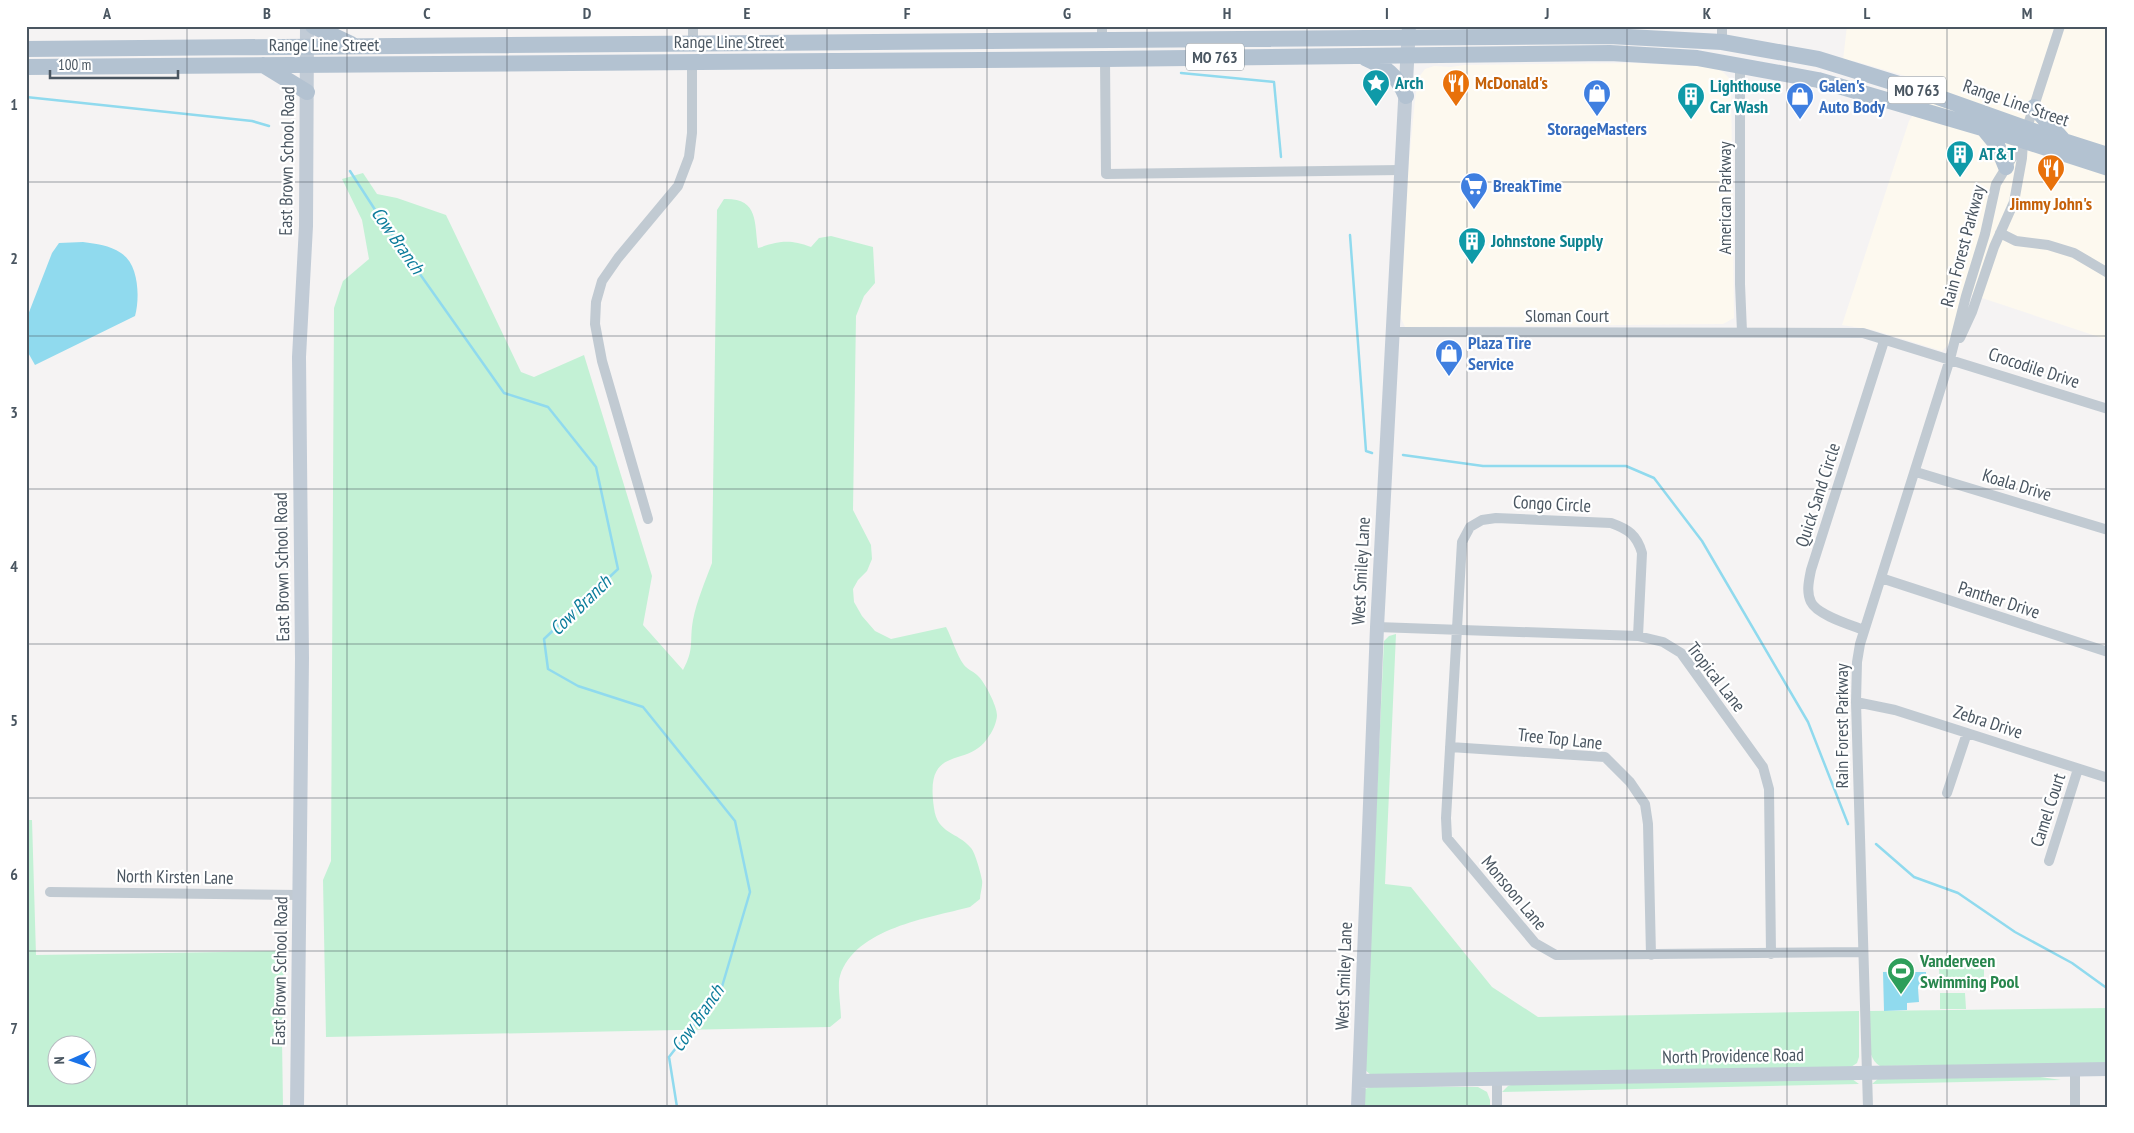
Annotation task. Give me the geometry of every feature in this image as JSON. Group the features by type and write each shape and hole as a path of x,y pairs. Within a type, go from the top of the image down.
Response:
{"main road":[{"path":"313,26 355,46"},
{"path":"1432,26 1456,37"},
{"name":"Range Line Street","path":"26,49 693,43 1102,33 1170,39 1409,32 1456,37 1722,34 1823,61 1918,90 2108,168"},
{"path":"1028,59 1062,51 1088,49 1095,46 1102,33"},
{"path":"1648,54 1688,48 1718,49 1722,34"},
{"path":"1105,59 1114,52 1142,49 1170,39"},
{"path":"692,62 706,54 750,42"},
{"path":"610,63 684,51 691,47 693,43"},
{"path":"28,67 78,57 81,55 83,48"},
{"name":"Range Line Street","path":"28,67 1648,54 1740,64 1818,80 1983,128 2064,141 2108,156"},
{"path":"1361,56 1383,67 1395,76 1406,96"},
{"path":"1740,64 1747,57 1778,61 1823,61"},
{"path":"263,65 307,92"},
{"path":"2034,107 2064,141"},
{"path":"1983,128 1998,145 2006,167"}],"street":[{"name":"East Brown School Road","path":"297,1107 302,658 299,356 306,226 307,26"},
{"path":"693,26 693,43"},
{"path":"2025,134 2060,26"},
{"name":"West Smiley Lane","path":"1358,1107 1377,627 1409,32"},
{"path":"1105,59 1106,174 1401,170"},
{"path":"648,520 602,361 595,324 596,302 602,281 618,258 678,186 689,157 692,133 692,62"},
{"name":"American Parkway","path":"1740,64 1740,284 1742,332"},
{"name":"Rain Forest Parkway","path":"1868,1107 1856,702 1857,662 1864,630 1916,472 1950,359 1966,296 1985,234 1996,184 2025,134"},
{"name":"Rain Forest Parkway","path":"1950,359 1972,312 2000,233 2014,202 2025,134"},
{"path":"2000,233 2016,241 2048,244 2074,253 2108,273"},
{"name":"Sloman Court","path":"1392,332 1863,333 1884,340"},
{"name":"Crocodile Drive","path":"1884,340 2108,409"},
{"name":"Quick Sand Circle","path":"1864,630 1818,610 1811,603 1809,582 1811,570 1884,340"},
{"name":"Koala Drive","path":"1916,472 2108,530"},
{"name":"Congo Circle","path":"1456,631 1462,542 1470,527 1482,520 1496,518 1611,523 1627,529 1639,543 1642,553 1638,636"},
{"name":"Panther Drive","path":"1881,578 2108,652"},
{"name":"Tropical Lane","path":"1377,627 1638,636 1663,642 1681,653 1763,767 1769,789 1771,954"},
{"name":"Monsoon Lane","path":"1456,631 1447,838 1535,944 1556,956 1863,952"},
{"name":"Zebra Drive","path":"1856,702 1894,710 2108,778"},
{"path":"1947,794 1967,733"},
{"name":"Tree Top Lane","path":"1450,747 1605,757 1619,769 1645,804 1648,824 1651,955"},
{"name":"Camel Court","path":"2049,861 2078,769"},
{"name":"North Kirsten Lane","path":"50,892 300,894"},
{"path":"2075,1069 2075,1107"},
{"name":"North Providence Road","path":"1359,1081 2108,1069"},
{"path":"1497,1078 1497,1107"}],"shaded area":[{"path":"1847,26 2108,26 2108,340 1964,292 1950,343 1942,351 1873,330 1842,325 1909,121 1933,84 1854,61 1843,60"},
{"path":"1633,63 1715,67 1731,80 1734,318 1723,324 1405,327 1400,316 1405,204 1415,99 1419,77 1425,69 1434,66 1451,67 1464,65"}],"green space":[{"path":"363,173 377,194 397,198 446,215 521,372 534,377 584,355 652,576 643,625 683,670 689,656 695,613 712,563 717,210 724,199 735,200 749,207 755,221 758,248 784,242 811,247 819,238 831,236 873,247 875,283 864,296 856,316 853,510 871,545 872,559 867,571 858,580 853,589 854,602 862,616 875,631 891,639 946,627 964,665 977,675 987,689 997,715 992,731 980,746 970,753 941,765 935,773 933,787 934,808 939,823 966,843 974,854 982,880 980,899 970,907 895,928 877,936 861,947 848,960 840,976 841,1018 830,1027 326,1037 323,880 331,861 334,308 343,281 369,259 362,220 342,179"},
{"path":"1396,634 1385,884 1411,887 1492,987 1538,1017 1859,1011 1859,1057 1857,1063 1851,1067 1371,1075 1364,1069 1384,641 1389,636"},
{"path":"26,820 32,820 36,955 284,951 283,1107 26,1107"},
{"path":"1984,966 1984,989 1940,989 1939,967"},
{"path":"1940,993 1965,993 1966,1009 1940,1009"},
{"path":"2108,1008 2108,1063 1880,1066 1875,1062 1870,1049 1870,1011"},
{"path":"2027,1075 2061,1080 1872,1084 1879,1078"},
{"path":"1852,1079 1859,1084 1502,1092 1508,1086 1516,1083"},
{"path":"1373,1086 1478,1087 1487,1092 1490,1107 1362,1107 1365,1089"}],"water":[{"path":"83,242 112,248 127,258 135,273 137,282 137,309 135,316 35,365 26,349 26,320 52,253 59,243"},
{"name":"Vanderveen Swimming Pool","path":"1883,972 1926,972 1926,976 1929,976 1929,985 1918,988 1919,1002 1907,1003 1907,1010 1884,1011"}],"waterway":[{"path":"1181,73 1274,82 1281,157"},
{"name":"Cow Branch","path":"26,97 252,121 269,126"},
{"name":"Cow Branch","path":"350,171 381,219 504,393 548,407 596,467 618,569 544,639 548,669 578,686 643,707 735,821 750,892 721,990 669,1057 677,1107"},
{"path":"1350,235 1366,451 1372,453"},
{"path":"1403,455 1483,466 1626,466 1654,478 1702,541 1808,722 1848,824"},
{"path":"1876,844 1914,877 1958,893 2015,932 2072,963 2108,989"}],"place":[{"name":"Arch","path":"1376,107"},
{"name":"McDonald's","path":"1456,107"},
{"name":"StorageMasters","path":"1597,117"},
{"name":"Lighthouse Car Wash","path":"1691,120"},
{"name":"Galen's Auto Body","path":"1800,120"},
{"name":"AT&T","path":"1960,178"},
{"name":"Jimmy John's","path":"2051,192"},
{"name":"BreakTime","path":"1474,210"},
{"name":"Johnstone Supply","path":"1472,265"},
{"name":"Plaza Tire Service","path":"1449,377"},
{"name":"Vanderveen Swimming Pool","path":"1901,995"}]}
